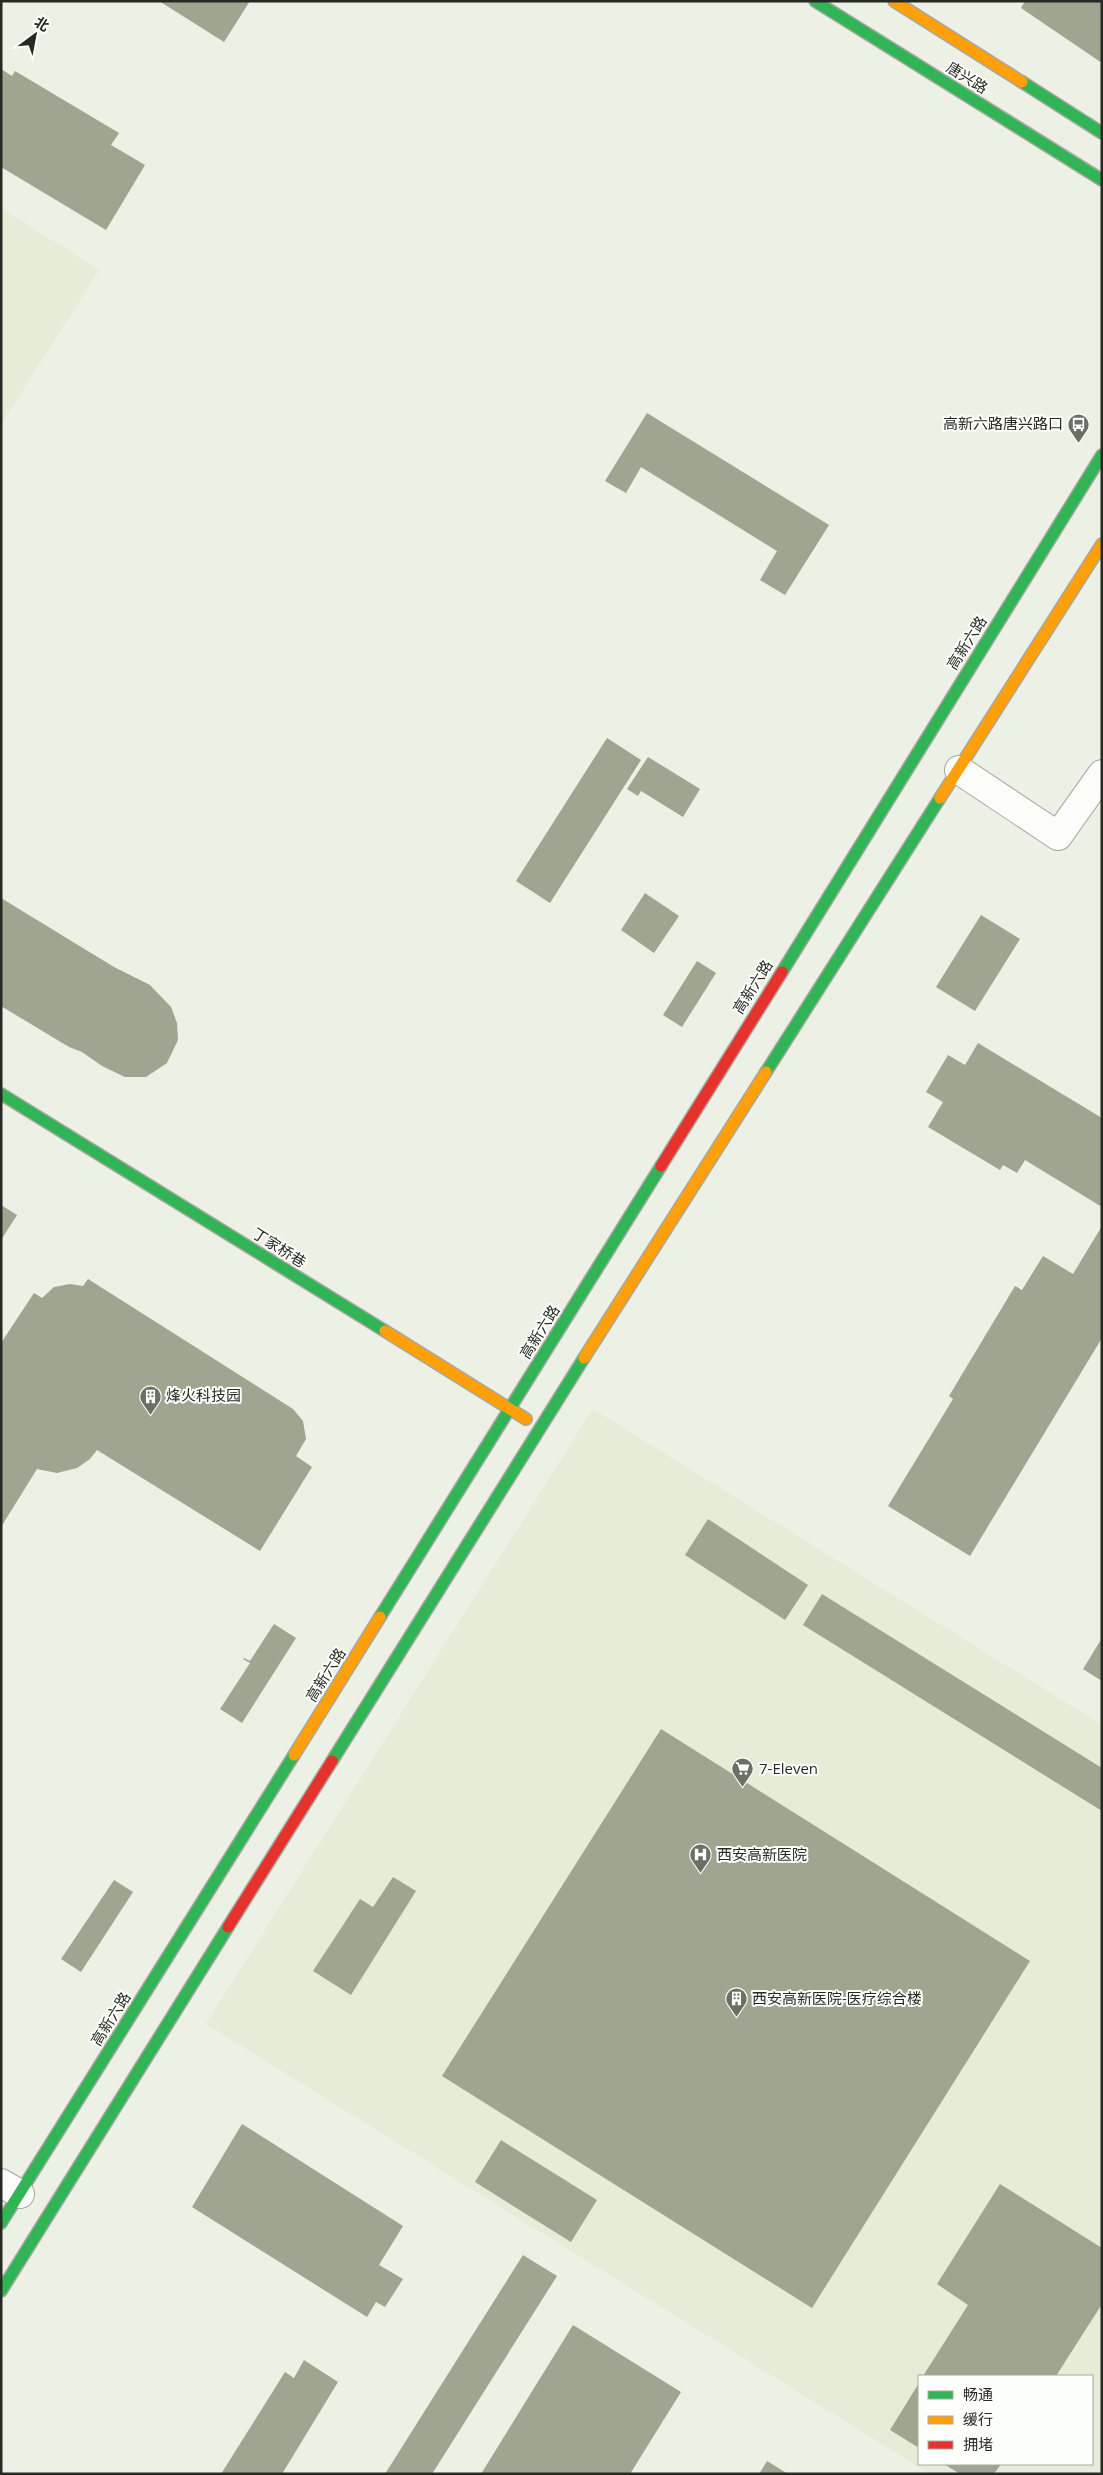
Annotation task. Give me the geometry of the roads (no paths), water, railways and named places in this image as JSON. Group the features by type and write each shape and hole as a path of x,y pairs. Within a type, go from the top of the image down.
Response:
{"street":[{"name":"唐兴路","path":"816,1 1102,180"},
{"name":"唐兴路","path":"894,1 1102,133"},
{"name":"高新六路","path":"1,2223 10,2188 510,1410 1102,455"},
{"path":"1,2291 540,1427 1102,544"},
{"path":"959,770 1058,836 1102,774"},
{"name":"丁家桥巷","path":"1,1094 540,1427"}],"place":[{"name":"高新六路唐兴路口","path":"1079,443"},
{"name":"烽火科技园","path":"150,1415"},
{"name":"7-Eleven","path":"743,1788"},
{"name":"西安高新医院","path":"701,1874"},
{"name":"西安高新医院-医疗综合楼","path":"736,2018"}]}
